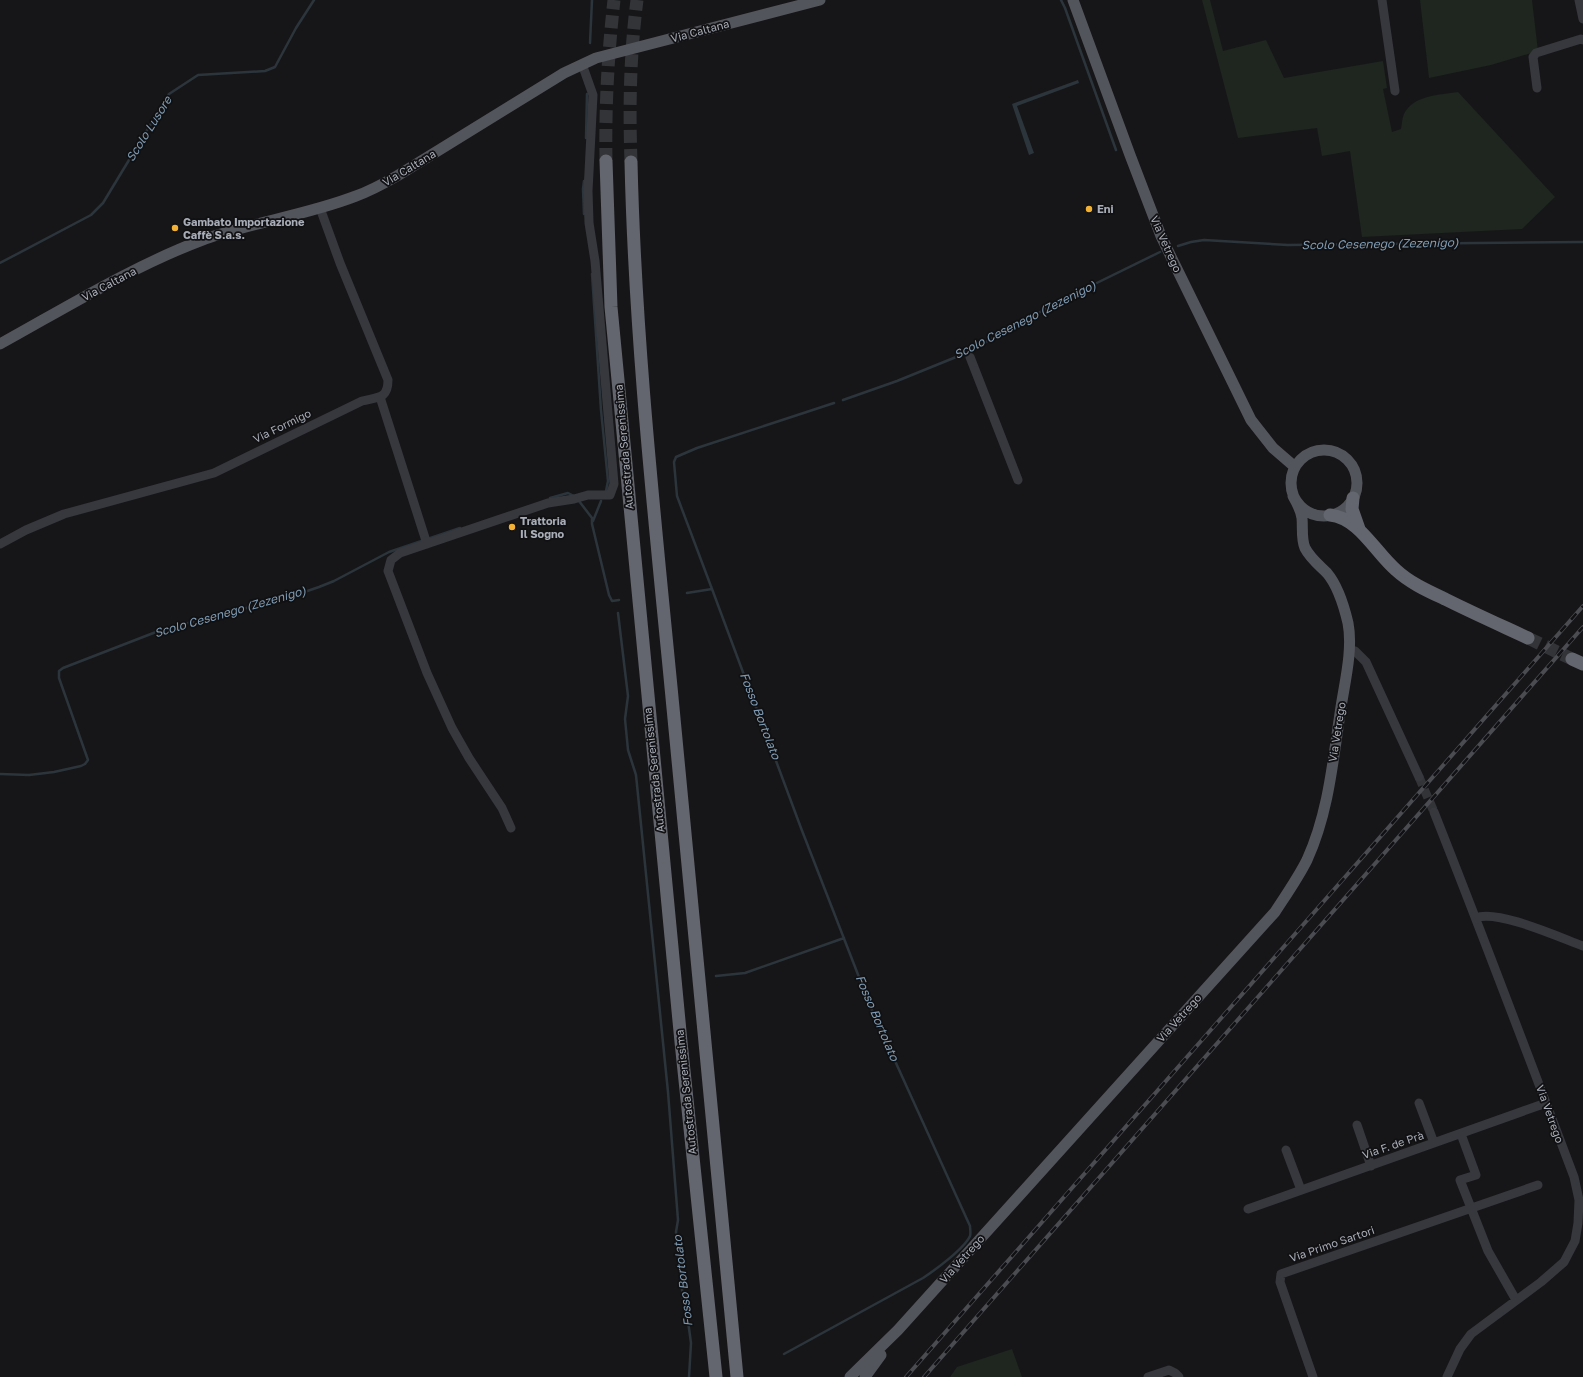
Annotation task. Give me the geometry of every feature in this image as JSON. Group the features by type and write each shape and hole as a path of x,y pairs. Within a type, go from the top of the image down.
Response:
{"highway":[{"name":"Autostrada Serenissima","path":"606,162 611,307 679,1026 716,1377"},
{"path":"631,162 632,231 636,300 651,483 738,1377"},
{"path":"1353,498 1352,509 1359,529"},
{"path":"1327,515 1344,518 1359,529 1396,570 1412,582 1528,638"}],"main road":[{"name":"Via Caltana","path":"0,344 100,288 166,255 228,232 320,208 372,190 547,83 582,64 625,50 820,0"},
{"name":"Via Vetrego","path":"850,1377 898,1330 1275,912 1293,885 1309,853 1327,801 1349,650 1348,624 1341,599 1328,574 1309,556 1303,544 1301,513 1293,496 1291,486 1295,467 1273,448 1251,420 1161,236 1132,162 1073,0"},
{"path":"1293,496 1303,508 1310,512 1327,515 1336,514 1346,507 1353,498 1356,490 1356,475 1348,461 1336,452 1320,450 1313,452 1300,460 1295,467"},
{"path":"1303,536 1304,531 1310,524 1327,515"},
{"name":"Via Vetrego","path":"865,1377 898,1330"}],"street":[{"path":"1382,0 1395,91"},
{"path":"1580,0 1583,19"},
{"path":"1537,88 1533,57 1536,53 1581,39 1583,40"},
{"path":"511,828 502,808 469,758 452,728 427,673 389,577 389,564 394,557 400,553 426,540 548,503 595,494 610,495 614,484 595,261 588,223 588,192 594,95 582,64"},
{"path":"320,208 340,263 388,380 386,393 380,397 426,540"},
{"path":"970,357 1018,480"},
{"name":"Via Formigo","path":"0,544 26,530 64,514 214,472 362,401 380,397"},
{"path":"1349,650 1355,651 1366,662 1419,777"},
{"name":"Via Vetrego","path":"1434,812 1476,918 1546,1104 1578,1192 1579,1208 1577,1230 1572,1249 1564,1262 1551,1275 1471,1334 1460,1349 1447,1377"},
{"path":"1476,918 1481,916 1491,916 1507,919 1583,946"},
{"path":"1419,1103 1434,1143"},
{"name":"Via F. de Prà","path":"1248,1209 1546,1104"},
{"path":"1357,1125 1371,1166"},
{"path":"1461,1134 1476,1174 1460,1180 1488,1251 1516,1300"},
{"path":"1286,1150 1301,1190"},
{"name":"Via Primo Sartori","path":"1313,1377 1280,1282 1281,1274 1538,1185"},
{"path":"1148,1377 1169,1370 1176,1373 1179,1377"}],"shaded area":[{"path":"1202,0 1210,0 1223,51 1266,40 1284,78 1383,61 1387,88 1383,89 1392,132 1401,129 1404,114 1408,108 1420,99 1435,95 1458,92 1555,197 1522,229 1362,237 1350,151 1322,156 1317,128 1238,138"},
{"path":"1420,0 1532,0 1538,51 1491,65 1429,78"},
{"path":"1078,80 1079,83 1017,106 1034,153 1029,155 1012,104"},
{"path":"1012,1349 1022,1377 950,1377 957,1367"}],"waterway":[{"name":"Scolo Lusore","path":"0,263 91,215 103,203 169,94 198,75 265,71 275,67 296,28 314,0"},
{"path":"590,43 592,0"},
{"path":"1061,0 1116,150"},
{"path":"586,138 587,94"},
{"path":"584,181 584,214"},
{"name":"Scolo Cesenego (Zezenigo)","path":"1178,246 1204,240 1288,245 1583,242"},
{"name":"Scolo Cesenego (Zezenigo)","path":"843,400 897,381 966,353 1060,301 1160,252"},
{"path":"592,274 601,410 608,481 606,491"},
{"path":"687,593 712,589 677,496 674,462 676,457 697,448 834,403"},
{"name":"Scolo Cesenego (Zezenigo)","path":"550,498 568,493 574,496"},
{"name":"Scolo Cesenego (Zezenigo)","path":"579,501 592,518 592,524 609,595 612,601 619,600"},
{"path":"593,521 601,501"},
{"name":"Scolo Cesenego (Zezenigo)","path":"0,774 29,775 54,772 81,766 88,760 59,678 59,671 63,668 156,632 224,613 278,601 319,587 334,581 389,552 460,528"},
{"name":"Fosso Bortolato","path":"712,589 801,828 871,1008 970,1226 970,1236 962,1247 949,1259 923,1278 784,1354"},
{"name":"Fosso Bortolato","path":"618,613 628,696 625,719 628,750 636,775 668,1092 678,1220 676,1232 683,1299 691,1343 689,1377"},
{"path":"716,976 745,973 844,938"}],"tunnel":[{"path":"606,161 607,80 614,0"},
{"path":"631,162 631,81 637,0"},
{"path":"1528,638 1572,659"},
{"path":"1419,777 1434,812"}],"railway":[{"path":"906,1377 1583,606"},
{"path":"924,1377 1583,627"}],"place":[{"name":"Eni","path":"1089,209"},
{"name":"Gambato Importazione Caffè S.a.s.","path":"175,228"},
{"name":"Trattoria Il Sogno","path":"512,527"}]}
